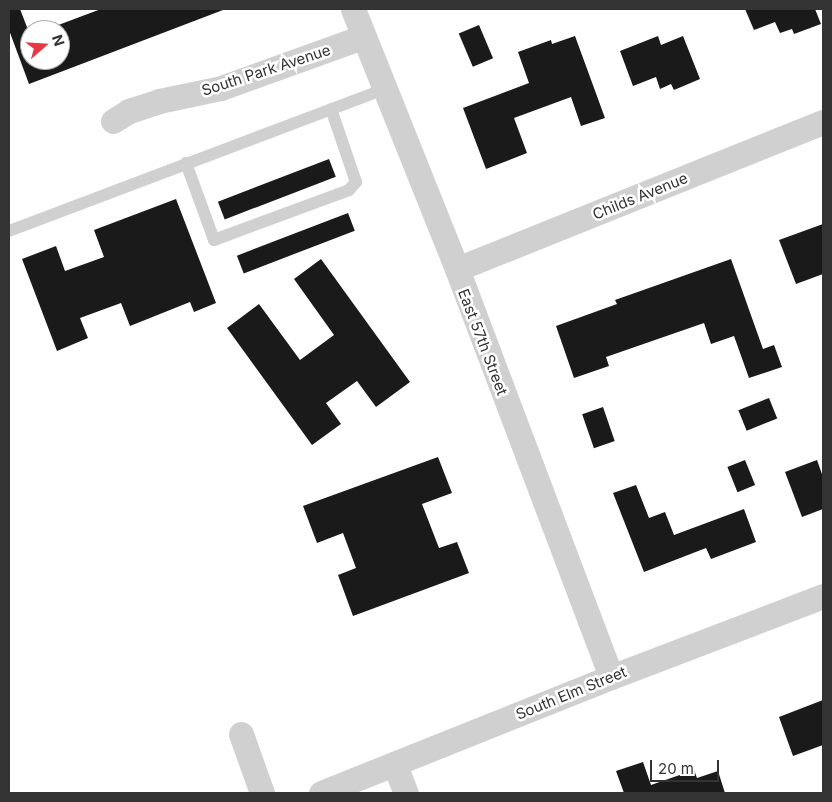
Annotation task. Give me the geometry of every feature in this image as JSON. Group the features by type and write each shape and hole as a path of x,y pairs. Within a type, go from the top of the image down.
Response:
{"street":[{"name":"East 57th Street","path":"353,9 456,269 611,677"},
{"name":"South Park Avenue","path":"112,121 129,111 159,101 221,88 363,37"},
{"name":"Childs Avenue","path":"456,269 823,122"},
{"name":"South Elm Street","path":"321,793 395,766 611,677 823,596"},
{"path":"241,734 262,793"},
{"path":"395,766 406,793"}],"lane":[{"path":"9,231 384,90"},
{"path":"186,163 214,240 340,194 356,182 331,109"}],"building":[{"path":"9,9 20,9 24,20 20,20 20,60 9,30"},
{"path":"101,9 223,10 70,68 70,21"},
{"path":"745,9 815,9 821,24 794,34 792,29 780,33 775,22 754,30"},
{"path":"479,25 493,58 473,67 459,34"},
{"path":"575,36 605,118 581,126 571,97 514,118 527,153 486,169 463,108 529,83 518,52 551,40 552,44"},
{"path":"658,36 661,45 683,36 700,79 674,90 671,84 660,89 656,77 633,86 620,51"},
{"path":"24,70 66,70 29,84"},
{"path":"329,159 336,177 225,219 218,202"},
{"path":"176,199 216,303 194,312 190,302 130,326 121,303 80,318 88,338 57,351 22,259 56,246 65,271 104,257 94,230"},
{"path":"348,213 355,231 244,273 237,256"},
{"path":"823,224 823,274 796,284 779,240"},
{"path":"321,259 410,382 376,407 357,381 326,403 341,424 312,445 227,328 259,304 300,360 334,335 294,279"},
{"path":"731,259 763,349 774,345 782,367 749,378 734,336 711,344 704,323 606,357 609,366 574,378 556,326 617,304 615,300"},
{"path":"769,398 777,418 747,431 738,410"},
{"path":"603,407 615,441 594,448 582,414"},
{"path":"438,457 452,493 422,504 439,548 457,542 469,573 353,616 338,575 356,568 343,533 317,543 303,506"},
{"path":"745,460 755,485 737,492 727,467"},
{"path":"817,460 823,477 823,509 802,517 785,472"},
{"path":"636,485 649,518 665,512 674,535 744,509 756,542 711,559 706,548 644,572 613,493"},
{"path":"823,700 823,745 793,756 779,717"},
{"path":"643,762 651,785 694,770 697,778 718,771 725,793 624,793 616,771"}]}
